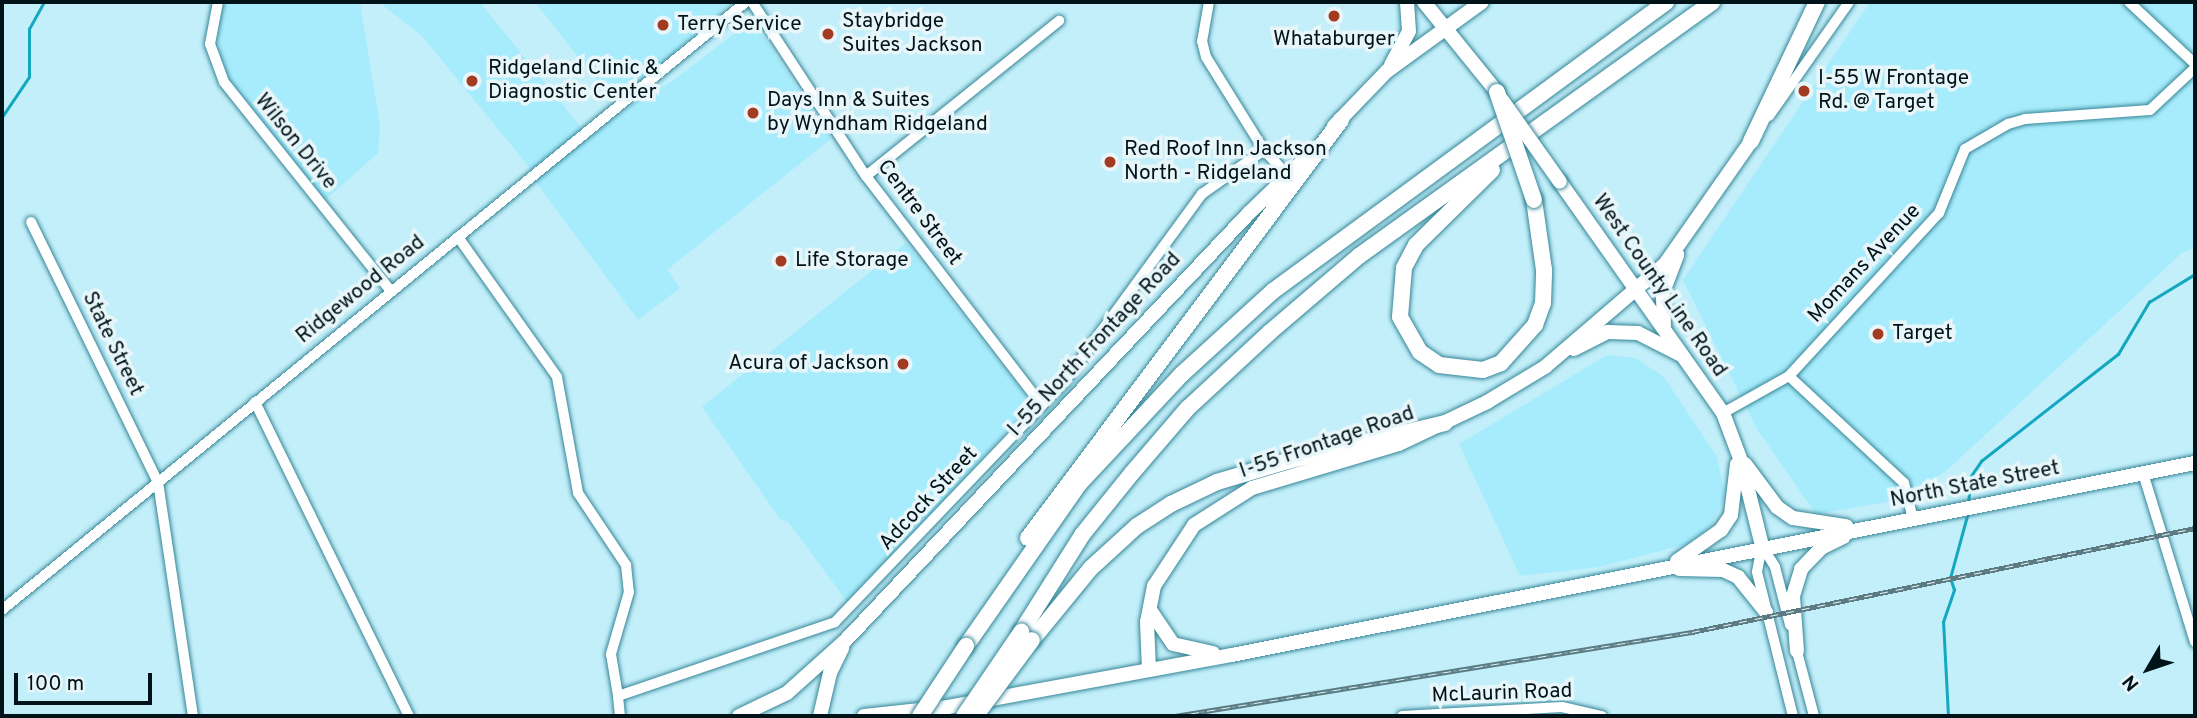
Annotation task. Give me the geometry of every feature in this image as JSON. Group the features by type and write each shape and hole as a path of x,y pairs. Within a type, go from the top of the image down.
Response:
{"highway":[{"path":"920,716 1079,484 1182,374 1273,291 1666,2"},
{"path":"976,716 1027,636 1083,535 1188,408 1359,256 1712,2"},
{"path":"1751,141 1817,2"},
{"path":"1497,92 1534,200 1544,270 1543,303 1535,325 1501,363 1483,370 1439,365 1420,352 1400,317 1404,268 1416,245 1511,148"},
{"path":"969,641 1048,505 1340,120"},
{"path":"964,716 1027,636 1090,568 1137,526 1171,504 1217,482 1291,460 1445,424"}],"main road":[{"path":"1387,71 1409,31 1407,2"},
{"name":"West County Line Road","path":"1424,2 1497,92 1664,326 1723,414 1738,451 1762,546"},
{"name":"I-55 North Frontage Road","path":"739,716 787,692 846,640 1248,214 1289,177 1387,71 1446,32 1482,2"},
{"path":"1664,326 1663,292 1684,242 1751,141"},
{"name":"I-55 Frontage Road","path":"1149,670 1150,610 1154,586 1169,558 1194,525 1222,504 1252,488 1399,444 1445,424 1561,356 1684,242"},
{"path":"1561,356 1608,332 1638,333 1687,359"},
{"path":"1738,451 1761,489 1793,517 1861,528"},
{"path":"1667,567 1721,530 1731,515 1738,451"},
{"name":"North State Street","path":"1667,567 1762,546 1989,506 2195,463"},
{"path":"1797,651 1793,596 1801,569 1821,548 1861,528"},
{"path":"864,716 948,707 1232,655 1667,567 1723,570 1750,587 1766,612"},
{"path":"1150,610 1173,644 1194,652 1232,655"},
{"path":"820,716 830,673 846,640"}],"street":[{"name":"Wilson Drive","path":"218,2 210,44 223,82 391,291"},
{"name":"Ridgewood Road","path":"2,610 254,402 749,2"},
{"name":"Centre Street","path":"749,2 866,176 1042,405"},
{"path":"1209,2 1202,41 1206,57 1264,150 1289,177"},
{"path":"1751,141 1849,2"},
{"path":"2129,2 2195,66"},
{"path":"866,176 1059,21"},
{"name":"Momans Avenue","path":"1723,414 1789,376 1938,213 1965,149 2008,124 2025,119 2150,110 2195,66"},
{"name":"Adcock Street","path":"618,696 835,622 1065,381 1202,194 1264,150"},
{"name":"State Street","path":"31,222 158,482 193,716"},
{"path":"458,237 557,377 578,493 626,565 629,592 611,653 620,716"},
{"path":"1789,376 1904,483 1913,519"},
{"path":"254,402 409,716"},
{"path":"2143,473 2195,642"},
{"name":"West County Line Road","path":"1762,546 1757,572 1793,716"},
{"name":"West County Line Road","path":"1762,546 1775,567 1814,716"},
{"name":"McLaurin Road","path":"1402,716 1562,708 1602,716"}],"shaded area":[{"path":"224,2 360,2 380,126 378,153 324,201 223,70 216,26"},
{"path":"379,2 485,2 482,5 584,131 533,172 422,36"},
{"path":"535,2 731,2 616,105"},
{"path":"1870,2 2195,2 2195,248 2183,252 1945,472 1894,501 1816,514 1757,429 1683,280"},
{"path":"748,23 757,27 831,139 667,270 680,288 638,320 535,181 627,108 674,80"},
{"path":"906,243 1025,395 1027,409 849,604 788,522 780,519 702,407"},
{"path":"1607,355 1636,358 1664,377 1717,457 1725,496 1711,526 1687,544 1599,567 1520,576 1459,444"}],"waterway":[{"path":"2,117 29,77 29,29 44,2"},
{"path":"1968,502 1971,476 1981,461 2118,354 2149,302 2195,274"},
{"path":"1948,716 1943,622 1954,590 1950,578 1968,512"}],"railway":[{"path":"1175,716 1692,632 2195,528"}],"place":[{"name":"Whataburger","path":"1334,16"},
{"name":"Terry Service","path":"663,25"},
{"name":"Staybridge Suites Jackson","path":"828,34"},
{"name":"Ridgeland Clinic & Diagnostic Center","path":"472,81"},
{"name":"I-55 W Frontage Rd. @ Target","path":"1804,91"},
{"name":"Days Inn & Suites by Wyndham Ridgeland","path":"753,113"},
{"name":"Red Roof Inn Jackson North - Ridgeland","path":"1110,162"},
{"name":"Life Storage","path":"781,261"},
{"name":"Target","path":"1878,334"},
{"name":"Acura of Jackson","path":"903,364"}]}
